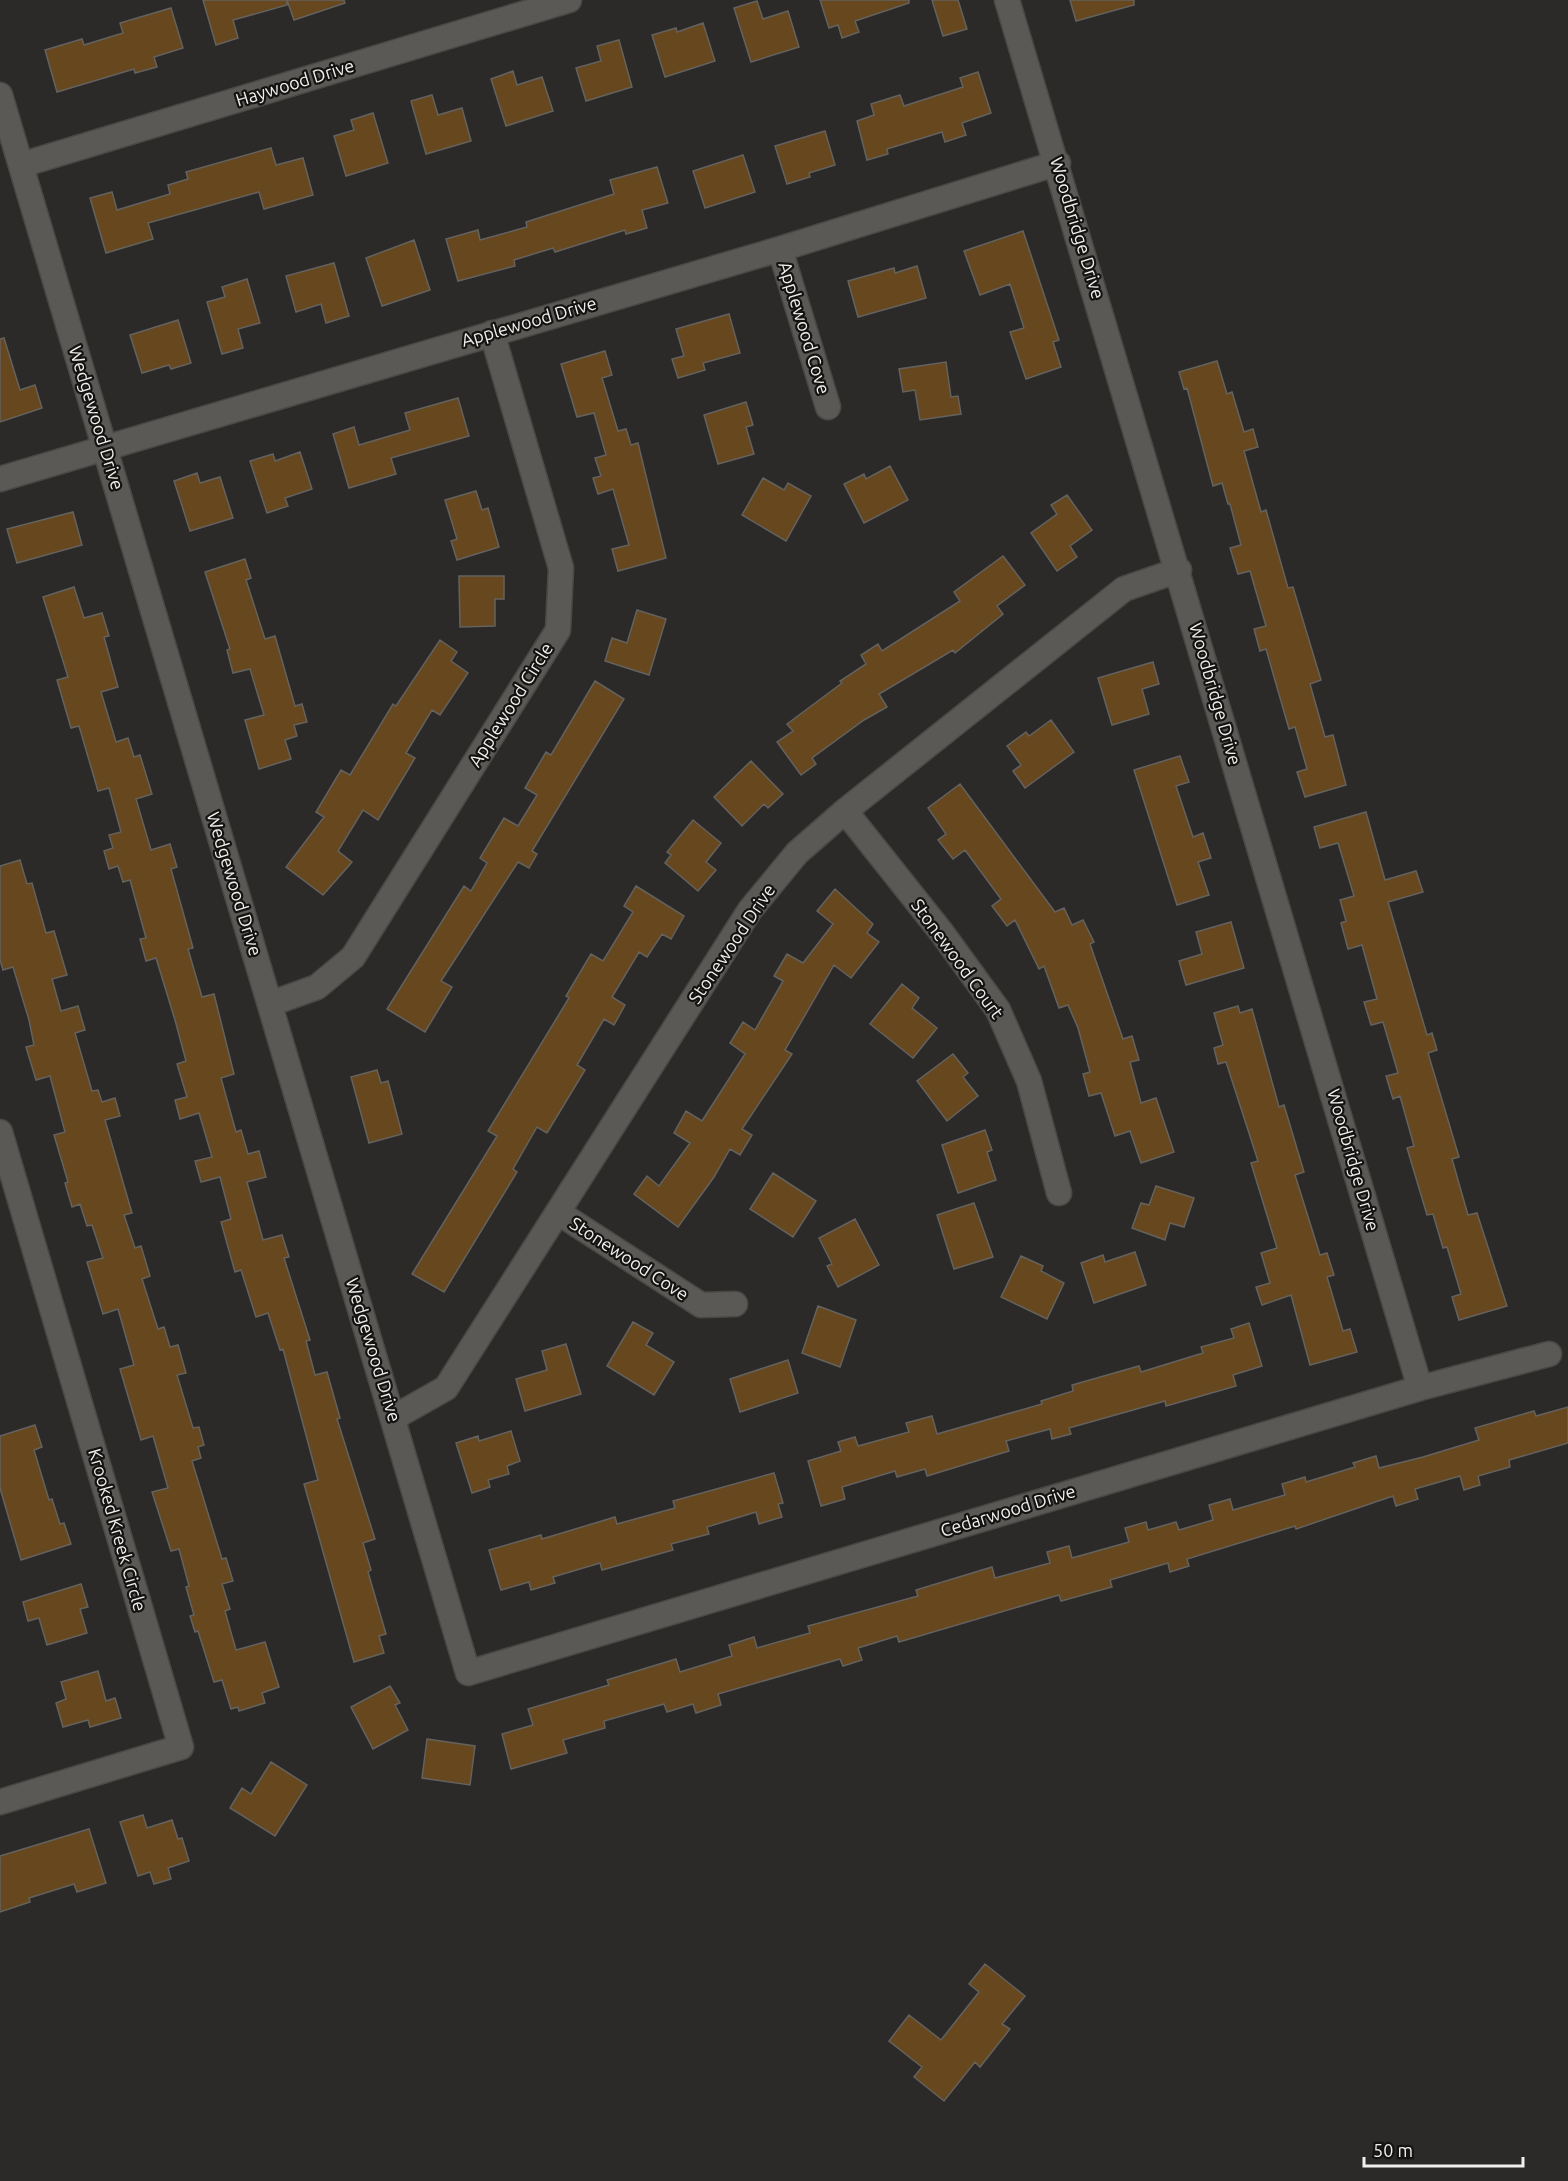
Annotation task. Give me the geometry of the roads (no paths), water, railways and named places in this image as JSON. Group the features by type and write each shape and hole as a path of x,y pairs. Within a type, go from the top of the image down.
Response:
{"street":[{"name":"Haywood Drive","path":"21,165 569,0"},
{"name":"Woodbridge Drive","path":"1007,0 1058,163 1420,1388"},
{"name":"Wedgewood Drive","path":"0,95 468,1673"},
{"name":"Applewood Drive","path":"0,479 780,249 1058,163"},
{"name":"Applewood Cove","path":"780,249 828,407"},
{"name":"Applewood Circle","path":"270,1004 317,987 353,957 558,630 561,568 492,333"},
{"name":"Stonewood Drive","path":"393,1418 446,1388 750,910 798,853 845,811 1124,589 1179,570"},
{"name":"Stonewood Court","path":"845,811 942,933 998,1010 1029,1081 1059,1193"},
{"name":"Krooked Kreek Circle","path":"0,1132 181,1747 0,1802"},
{"name":"Stonewood Cove","path":"559,1213 701,1305 735,1304"},
{"name":"Cedarwood Drive","path":"468,1673 1420,1388 1550,1354"}]}
